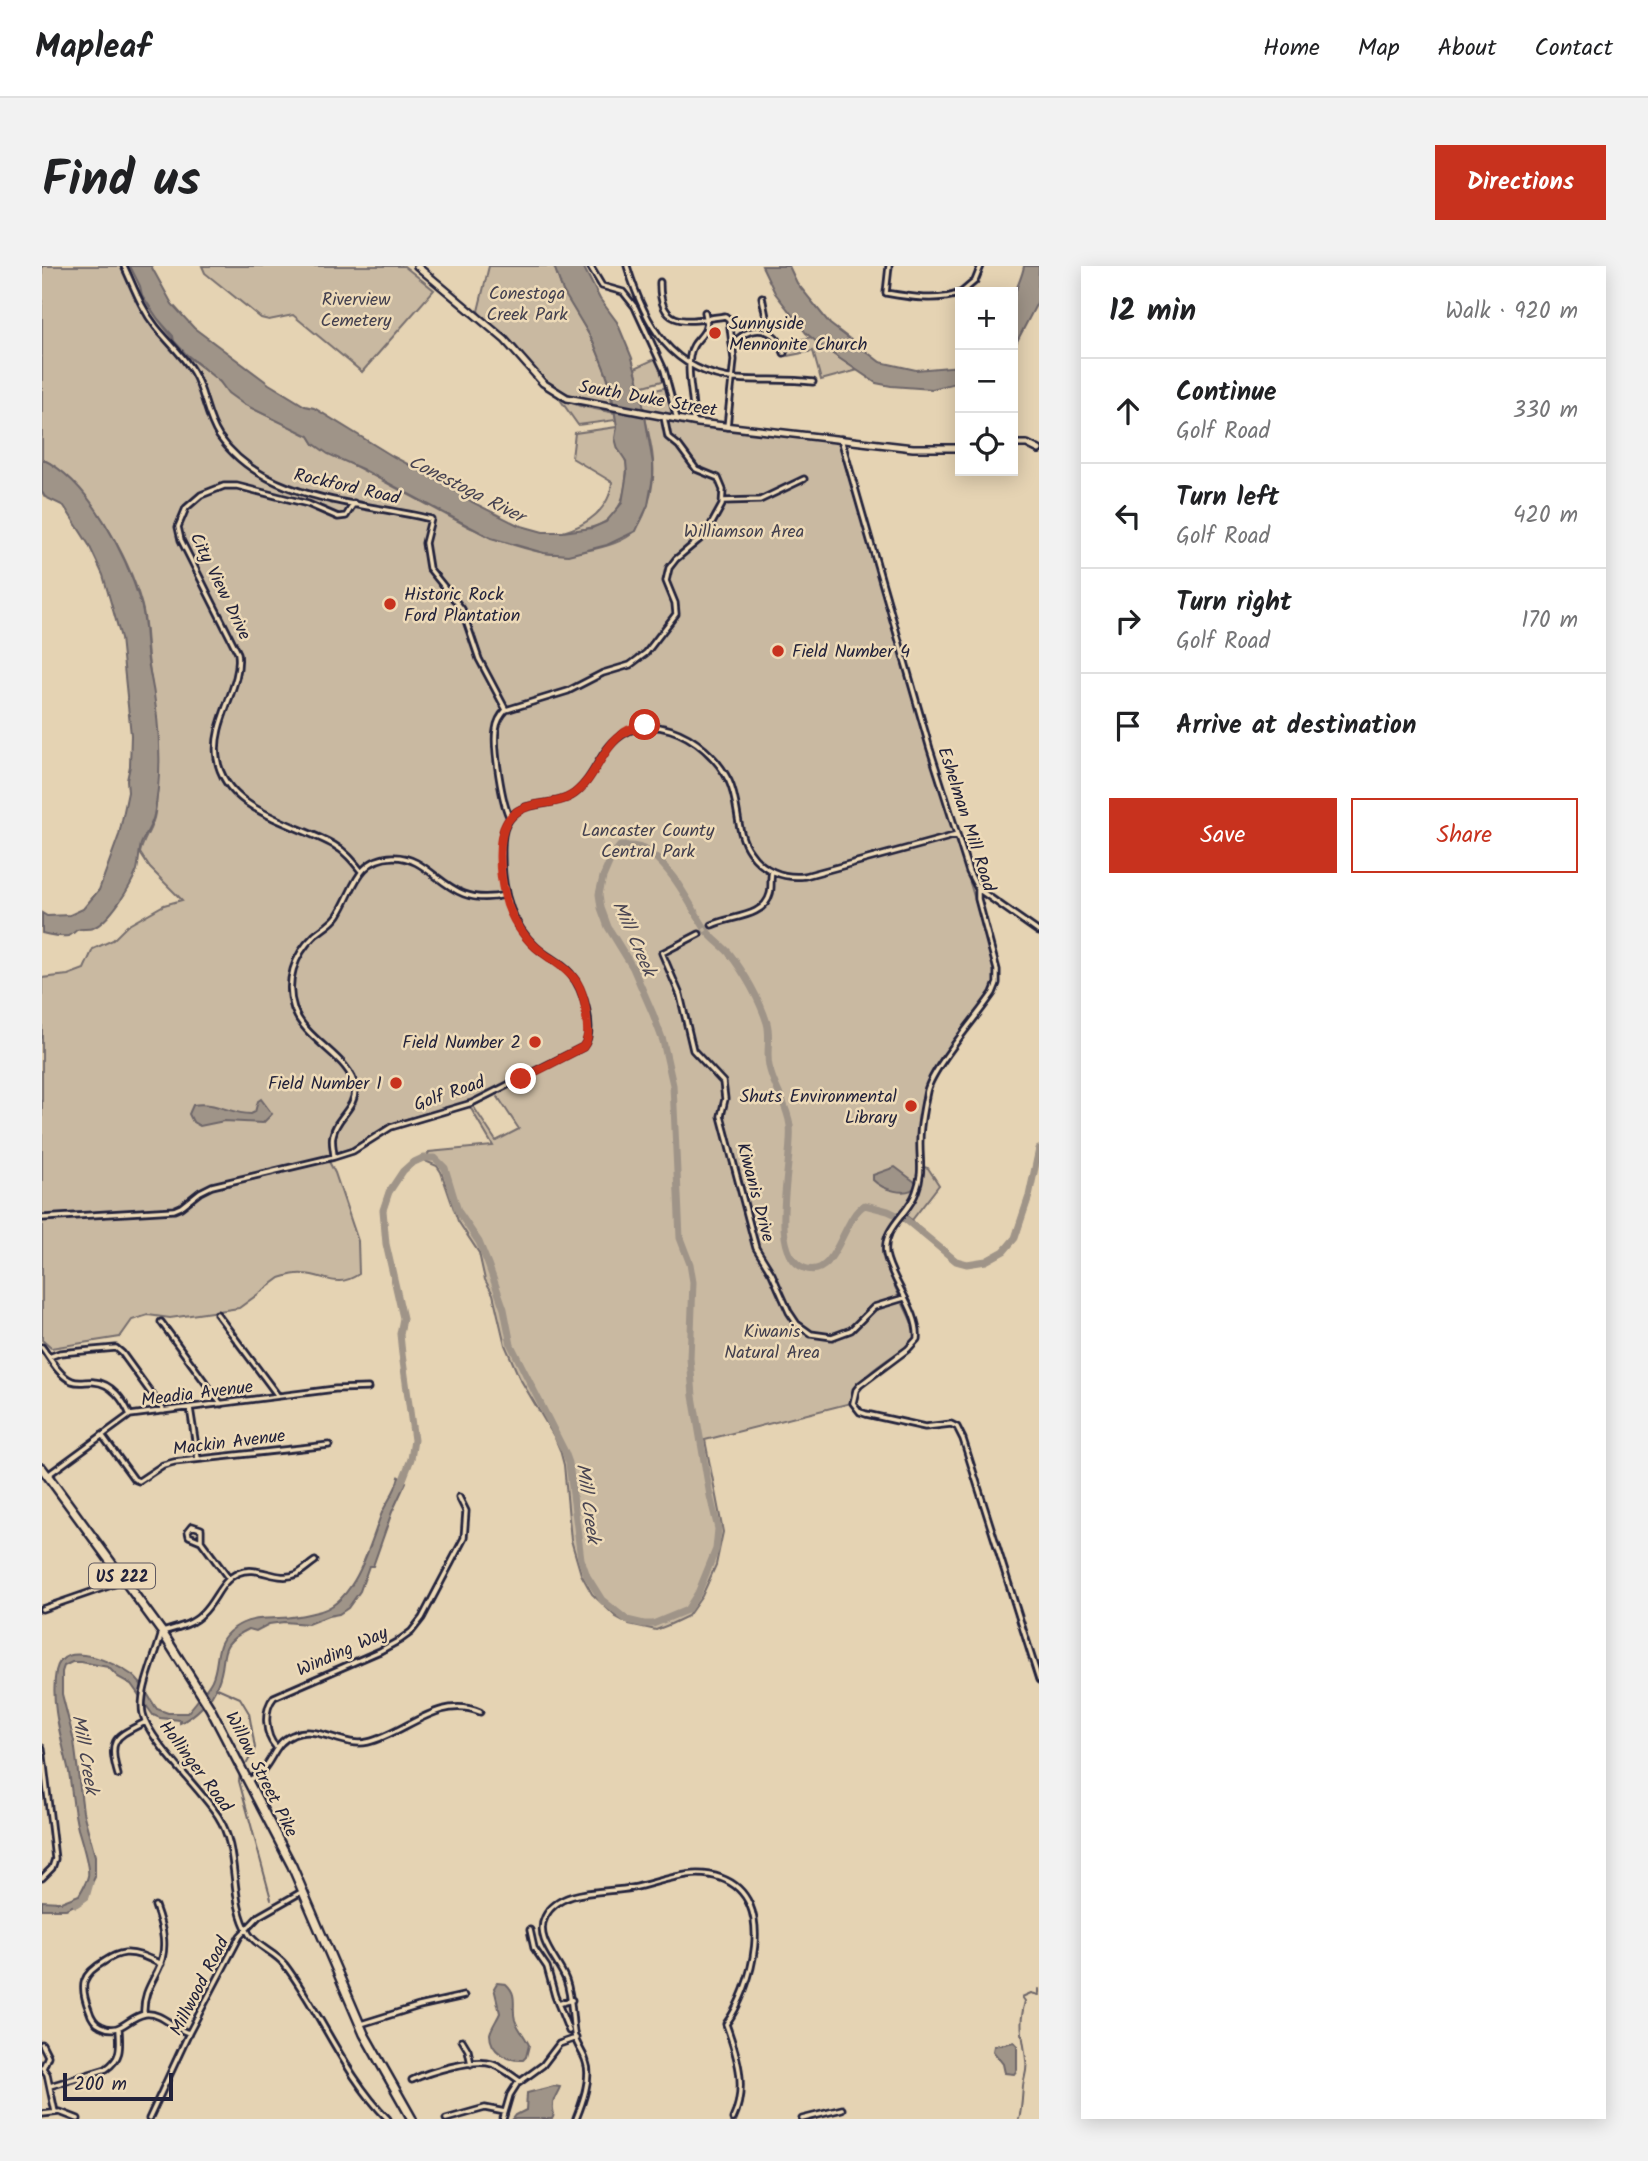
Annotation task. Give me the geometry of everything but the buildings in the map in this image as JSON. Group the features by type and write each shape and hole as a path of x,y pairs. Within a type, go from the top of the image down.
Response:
{"highway":[{"name":"Willow Street Pike","path":"42,1468 125,1580 198,1686 249,1780 303,1891 359,2024 412,2119"}],"main road":[{"name":"South Duke Street","path":"417,266 505,340 550,389 567,398 604,407 727,427 912,448 955,447"},
{"path":"1018,444 1027,444 1039,450"}],"street":[{"name":"Rockford Road","path":"124,266 145,312 195,375 211,421 230,450 257,472 285,486 431,519 425,543 429,568 462,609 479,659 506,710"},
{"path":"590,266 602,286 624,292 635,307 664,370 677,419"},
{"path":"627,266 648,319 668,348 690,365 704,372 733,378 813,382"},
{"path":"889,266 887,293 929,297 955,295"},
{"path":"968,287 975,281 981,266"},
{"path":"660,282 660,302 673,317 686,321 727,316 733,344 733,378 727,427"},
{"path":"762,297 769,332"},
{"path":"693,422 690,353 707,328 705,312"},
{"path":"733,344 748,332 769,332 779,339 784,353"},
{"path":"664,417 667,437 679,446 696,469 718,478 723,490 723,501 706,534 671,564 666,581 677,607 676,614 646,653 629,665 603,673 568,691 506,710 498,720 495,737 504,801 510,818 524,807 569,797 584,784 619,736 635,727 657,726 697,744 719,766 735,797 746,846 754,857 772,872 793,877 805,876 957,835"},
{"name":"Eshelman Mill Road","path":"841,439 921,718 957,835 972,880 978,889 978,899 997,970 997,986 929,1085 920,1138 921,1178 915,1196 893,1225 886,1253 916,1326 917,1339 908,1349 860,1385 853,1403 860,1412 873,1416 925,1427 951,1424 961,1433 1039,1679"},
{"path":"723,501 760,500 804,479"},
{"name":"City View Drive","path":"354,503 346,516 338,517 308,504 240,486 223,486 191,502 182,516 178,530 233,640 239,658 217,736 216,754 220,769 231,786 249,803 274,818 333,844 345,852 361,871"},
{"name":"Golf Road","path":"42,1218 181,1208 212,1186 334,1157 352,1151 391,1127 472,1104 585,1045 588,1026 582,991 565,968 541,951 525,935 513,917 505,895 502,845 503,832 510,818"},
{"path":"334,1157 333,1134 351,1105 354,1086 345,1068 311,1037 294,1009 291,982 300,953 334,919 361,871 378,860 400,857 419,865 459,892 482,898 505,895"},
{"path":"712,925 761,907 770,893 772,872"},
{"path":"978,889 1039,932"},
{"name":"Kiwanis Drive","path":"699,934 662,953 680,995 693,1050 723,1082 725,1099 721,1116 756,1248 777,1283 794,1320 811,1334 832,1337 851,1330 874,1307 904,1298"},
{"path":"217,1314 274,1387 278,1397"},
{"path":"161,1322 221,1404"},
{"path":"42,1348 71,1381 95,1382 110,1388 130,1415"},
{"path":"49,1357 60,1353 116,1348 164,1411"},
{"name":"Meadia Avenue","path":"48,1475 130,1415 368,1388"},
{"path":"190,1408 198,1459"},
{"name":"Mackin Avenue","path":"102,1435 138,1481 166,1464 329,1445"},
{"name":"Winding Way","path":"276,1747 270,1740 267,1728 268,1707 274,1697 393,1645 416,1626 464,1538 466,1511 459,1497"},
{"path":"201,1541 201,1529 192,1526 188,1531 189,1536 201,1541 229,1579"},
{"path":"162,1632 186,1625 198,1618 229,1579 242,1572 254,1570 280,1577 291,1576 315,1561"},
{"path":"42,1609 125,1580"},
{"name":"Hollinger Road","path":"162,1632 142,1704 145,1722 222,1823 230,1844 239,1901 253,1938 274,1953 287,1967 359,2085 388,2119"},
{"path":"249,1780 263,1770 276,1747 286,1738 303,1732 357,1743 369,1742 435,1712 464,1708 480,1712"},
{"path":"118,1775 114,1751 116,1740 121,1734 145,1722"},
{"path":"42,1748 55,1859 52,1868 43,1877"},
{"path":"576,2119 581,2107 587,2065 576,2038 572,2000 564,1975 542,1934 546,1914 555,1905 580,1895 631,1888 683,1875 710,1876 729,1882 750,1908 755,1940 748,1983 726,2024 737,2053 741,2083 740,2098 733,2119"},
{"name":"Millwood Road","path":"149,2119 189,2033 247,1927 275,1905 303,1891"},
{"path":"144,2014 146,1993 161,1964 164,1936 155,1906"},
{"path":"530,1930 534,1948 550,1975 569,2031"},
{"path":"161,1964 139,1955 122,1953 97,1965 83,1984 93,2020 105,2028 118,2029 144,2014 158,2016 189,2033"},
{"path":"359,2024 414,2007 464,1996"},
{"path":"558,2004 572,2000"},
{"path":"50,2086 113,2065 119,2057 118,2029"},
{"path":"503,2119 510,2095 520,2081 543,2065 559,2044 576,2038"},
{"path":"462,2040 472,2064"},
{"path":"42,2044 48,2056 43,2067 55,2112"},
{"path":"412,2080 425,2074 489,2063 520,2081"},
{"path":"446,2119 485,2108 505,2112"},
{"path":"802,2119 842,2109"},
{"path":"42,2114 55,2112 78,2119"},
{"path":"827,2113 828,2119"}],"green space":[{"name":"Lancaster County Central Park","path":"42,266 130,266 151,309 177,344 242,402 309,436 314,444 469,527 493,538 539,552 566,553 607,546 620,541 636,529 648,505 653,468 641,394 667,387 676,422 838,441 984,930 994,966 995,983 928,1083 918,1134 920,1166 928,1168 939,1185 912,1220 901,1212 886,1235 884,1246 888,1269 914,1328 914,1338 910,1344 865,1377 853,1394 851,1403 705,1440 723,1532 716,1565 702,1596 688,1616 656,1630 629,1624 616,1617 592,1594 581,1574 571,1540 564,1465 560,1450 519,1377 505,1345 493,1294 485,1280 479,1253 458,1221 441,1172 437,1166 425,1161 429,1152 493,1146 467,1102 396,1122 349,1149 326,1156 335,1173 358,1241 359,1274 351,1279 337,1281 311,1275 291,1275 280,1278 239,1308 170,1318 148,1315 132,1320 120,1337 51,1348 42,1340 42,978 68,975 84,969 93,949 113,940 127,926 164,905 182,900 150,868 140,853 155,813 158,757 145,620 136,587 117,544 90,503 59,470 42,459","holes":["496,1094 519,1129 496,1141 473,1106"]},
{"name":"Riverview Cemetery","path":"202,266 404,266 434,290 362,372 293,315 269,320 261,318 205,273"},
{"name":"Conestoga Creek Park","path":"489,266 554,266 563,289 601,360 612,404 577,398 551,386 516,346 480,314 478,311"},
{"path":"812,337 858,370 821,380 813,351 787,356 784,343"},
{"path":"657,358 666,380 640,387 635,368"},
{"path":"559,398 580,406 615,413 616,420 578,425"},
{"path":"617,427 618,444 627,467 620,504 608,520 599,525 563,532 589,520 602,508 612,482 572,458 575,433"}],"shaded area":[{"path":"130,266 151,266 172,304 194,328 269,384 446,484 472,502 518,525 543,532 563,532 592,528 606,522 622,503 627,473 626,461 615,438 617,427 610,383 593,341 563,291 554,266 583,266 600,299 617,322 632,358 640,387 653,477 648,505 636,531 607,545 568,555 544,553 491,538 362,469 328,454 314,444 309,436 243,404 186,354 142,295"},
{"path":"762,266 789,266 797,283 830,324 880,362 916,370 955,366 955,383 932,389 876,383 806,333 775,293"},
{"path":"1024,266 1039,266 1038,301 1018,339 1018,287"},
{"path":"42,459 76,484 104,521 126,564 143,612 159,741 159,778 154,815 141,844 134,877 125,894 100,924 65,936 42,933 42,913 47,916 70,915 83,909 99,890 119,835 128,792 131,735 121,638 103,575 89,545 64,506 45,497 42,492"},
{"path":"261,1099 272,1114 263,1123 224,1121 200,1126 193,1122 189,1114 193,1105 201,1104 251,1114 255,1112"},
{"path":"895,1167 915,1182 916,1186 912,1190 894,1191 873,1180 873,1175"},
{"name":"Mill Creek","path":"399,1477 406,1482 373,1566 369,1566 360,1591 348,1608 339,1614 308,1624 269,1624 256,1631 249,1629 238,1635 224,1652 221,1674 212,1695 186,1720 180,1723 180,1720 153,1715 131,1684 108,1667 81,1662 64,1666 62,1694 74,1741 83,1812 95,1856 95,1877 83,1901 66,1909 42,1909 42,1901 61,1902 79,1895 88,1876 56,1709 56,1671 61,1661 79,1654 103,1660 136,1679 157,1709 168,1713 187,1713 211,1683 220,1646 234,1628 248,1621 317,1612 330,1607 341,1598 359,1572"},
{"path":"497,1983 506,1984 514,1997 515,2020 529,2045 523,2060 501,2054 493,2046 490,2034 500,2013 494,1988"},
{"path":"1014,2042 1017,2045 1017,2070 1014,2074 1005,2073 1003,2064 993,2051 994,2046"},
{"path":"560,2087 554,2100 552,2119 513,2119 526,2110 527,2093"}],"waterway":[{"name":"Mill Creek","path":"400,1487 411,1459 414,1440 400,1334 403,1318 386,1244 383,1210 389,1192 403,1171 423,1158 435,1158 445,1168 458,1211 479,1242 504,1309 511,1345 565,1452 569,1463 581,1559 587,1576 602,1600 627,1620 644,1624 653,1624 687,1610 698,1593 716,1549 718,1529 693,1396 690,1358 693,1282 690,1264 680,1238 673,1085 663,1041 653,1014 633,968 608,927 599,894 612,856 620,846 643,849 667,870 706,930 735,961 760,1005 768,1028 769,1066 790,1126 784,1203 786,1244 793,1259 804,1268 815,1269 832,1257 850,1221 865,1205 905,1219 956,1261 967,1264 986,1261 1004,1251 1015,1238 1029,1196 1039,1149"},
{"path":"215,1687 240,1698 249,1713 255,1748 247,1763"},
{"path":"240,1773 239,1781 271,1899"},
{"name":"Mill Creek","path":"76,1904 86,1897 90,1883"},
{"path":"1019,2119 1027,2067 1021,2024 1025,2001 1022,1997 1031,1993 1039,1995"}],"tunnel":[{"path":"699,934 712,925"}],"place":[{"name":"Sunnyside Mennonite Church","path":"715,333"},
{"name":"Historic Rock Ford Plantation","path":"390,604"},
{"name":"Field Number 4","path":"778,651"},
{"name":"Field Number 2","path":"535,1042"},
{"name":"Field Number 1","path":"396,1083"},
{"name":"Shuts Environmental Library","path":"911,1106"}],"route":[{"path":"521,1079 583,1047 588,1038 588,1026 586,1005 576,981 565,968 541,951 525,935 507,903 503,885 503,832 510,818 524,807 563,799 577,791 612,741 629,729 645,725"}],"water label":[{"name":"Conestoga River","path":"467,488"}],"park label":[{"name":"Williamson Area","path":"744,531"},
{"name":"Kiwanis Natural Area","path":"772,1341"}]}
